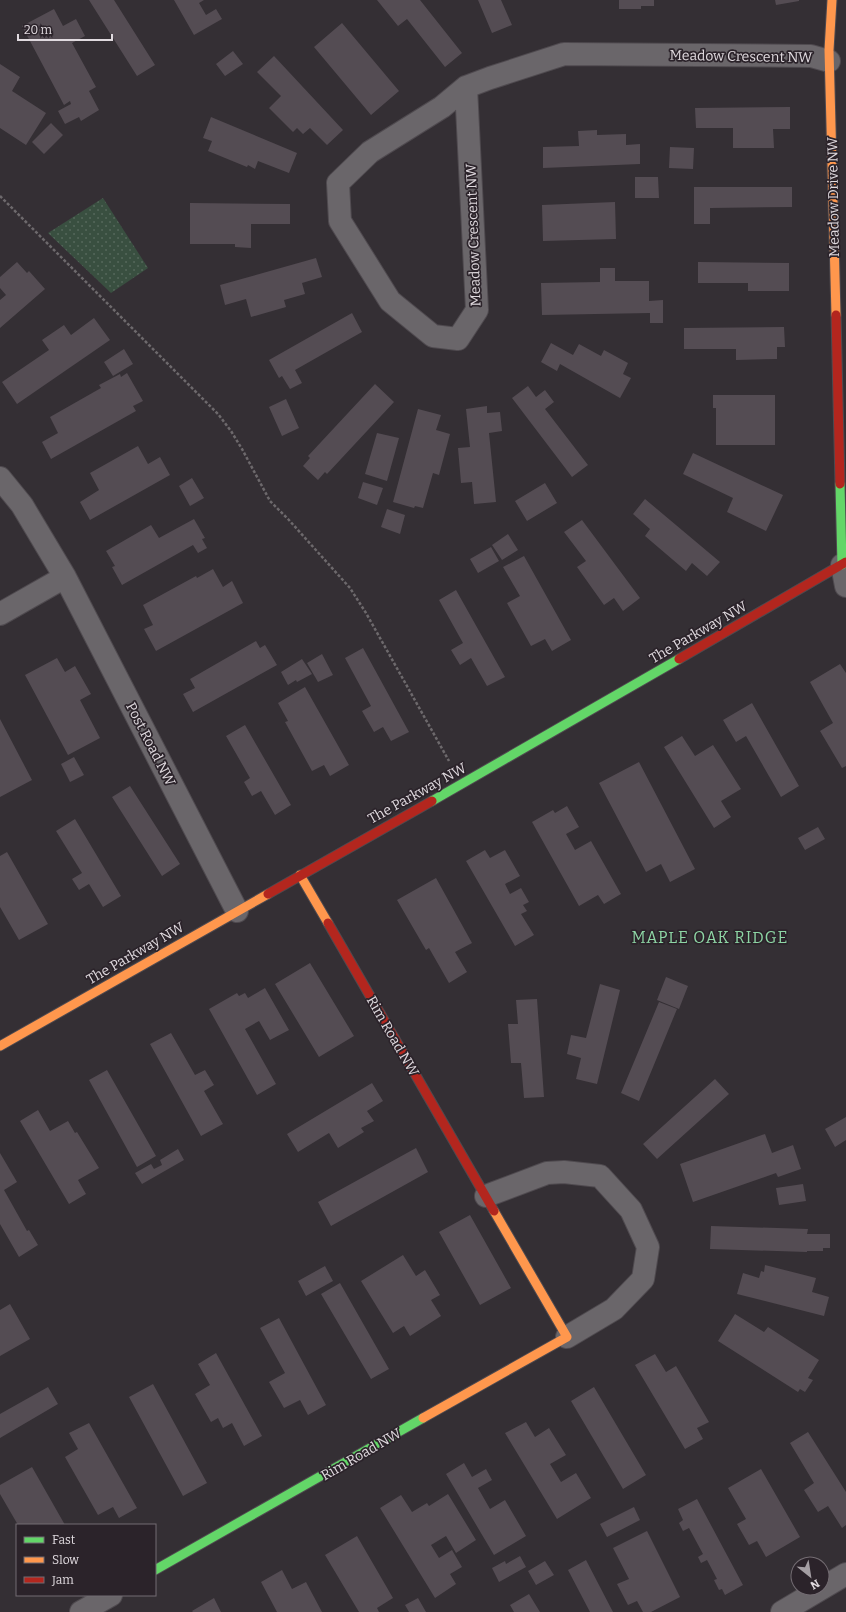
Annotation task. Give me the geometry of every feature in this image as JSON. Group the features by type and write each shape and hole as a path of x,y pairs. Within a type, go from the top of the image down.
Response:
{"street":[{"name":"Meadow Drive NW","path":"832,0 829,61 844,564 846,586"},
{"name":"Meadow Crescent NW","path":"466,87 477,310 458,339 433,336 390,301 340,221 338,183 370,152 442,107 466,87 564,54 810,56 829,61"},
{"name":"Post Road NW","path":"0,478 22,505 65,577 238,911"},
{"name":"The Parkway NW","path":"0,1046 462,784 844,564"},
{"path":"0,614 65,577"},
{"name":"Rim Road NW","path":"300,875 567,1337"},
{"name":"Rim Road NW","path":"156,1569 614,1309 643,1279 648,1247 631,1210 600,1176 564,1172 547,1173 486,1196"},
{"path":"782,1612 846,1574"},
{"path":"81,1612 109,1596"}],"path":[{"path":"0,196 218,414 231,431 270,501 288,518 350,588 366,613 462,784"}],"green space":[{"path":"103,198 148,268 111,293 48,233"}],"building":[{"path":"89,0 114,0 155,65 137,76"},
{"path":"174,0 204,0 199,3 206,15 216,9 222,19 194,35"},
{"path":"377,0 420,0 462,53 445,67 407,19 398,26"},
{"path":"478,0 501,0 512,25 492,33"},
{"path":"619,0 654,0 654,6 641,6 641,9 619,9"},
{"path":"775,0 799,0 799,1 776,5"},
{"path":"54,9 63,26 76,19 85,36 72,43 96,87 89,91 99,110 81,121 79,117 65,124 58,111 71,104 70,101 64,105 22,26"},
{"path":"342,23 399,91 371,115 314,47"},
{"path":"233,51 243,64 225,76 216,64"},
{"path":"274,56 343,130 327,145 310,128 303,134 297,128 293,132 269,108 281,96 257,72"},
{"path":"0,64 20,77 12,91 46,113 26,145 0,128"},
{"path":"790,107 790,129 773,129 774,148 733,148 733,128 696,128 695,108"},
{"path":"211,117 297,153 289,173 258,161 255,169 248,165 247,167 208,151 212,141 203,138"},
{"path":"51,123 63,135 44,154 32,142"},
{"path":"597,130 597,135 626,134 626,145 640,144 640,164 543,168 543,147 579,146 578,131"},
{"path":"670,147 694,148 693,169 669,168"},
{"path":"635,177 658,177 659,198 635,198"},
{"path":"694,187 792,187 792,207 710,208 710,224 694,224"},
{"path":"615,202 616,239 543,241 542,205"},
{"path":"190,203 290,204 290,224 251,224 251,248 235,247 235,244 190,244"},
{"path":"316,258 322,277 302,283 305,294 284,300 286,307 251,317 246,299 225,305 220,285"},
{"path":"17,262 27,273 29,271 45,289 0,328 0,300 6,295 0,288 0,277"},
{"path":"698,262 789,263 789,291 748,291 748,283 698,283"},
{"path":"600,268 615,268 615,281 649,281 649,301 663,300 663,323 650,323 650,313 542,315 541,283 600,282"},
{"path":"352,313 362,332 295,370 302,383 290,389 282,376 279,378 269,360"},
{"path":"94,318 110,340 17,404 2,382 49,350 42,340 64,325 71,335"},
{"path":"784,327 785,347 777,347 777,359 736,360 736,349 684,349 684,328"},
{"path":"551,343 573,355 579,344 601,356 604,350 628,363 623,374 631,378 620,398 560,364 557,371 541,362"},
{"path":"124,349 133,364 113,376 104,362"},
{"path":"127,373 143,401 133,406 136,411 51,459 42,442 58,433 50,417 101,388 99,385 120,374 121,377"},
{"path":"375,384 394,402 327,474 325,472 318,480 303,466 310,458 308,456"},
{"path":"528,386 536,397 545,390 554,402 545,409 588,465 572,477 512,398"},
{"path":"713,395 775,395 775,445 716,445 716,408 713,408"},
{"path":"286,399 299,428 282,436 269,407"},
{"path":"487,406 487,413 500,412 502,431 489,433 496,502 474,504 472,482 461,483 458,448 470,447 466,409"},
{"path":"418,409 441,415 436,430 450,434 439,475 433,473 423,508 415,506 414,508 393,502"},
{"path":"377,433 399,438 387,481 365,474"},
{"path":"138,446 148,464 160,457 170,475 90,520 80,502 99,490 90,473"},
{"path":"693,453 783,495 766,531 727,512 733,498 683,474"},
{"path":"192,478 204,498 190,506 179,486"},
{"path":"363,482 383,488 377,505 358,498"},
{"path":"545,483 557,503 527,521 515,501"},
{"path":"645,499 720,562 707,576 692,563 686,571 645,536 650,529 633,514"},
{"path":"387,509 405,515 400,534 381,527"},
{"path":"194,519 205,538 202,539 207,548 198,553 193,545 122,585 112,567 115,566 106,551 151,525 159,538"},
{"path":"582,520 640,598 623,611 614,598 604,605 577,567 586,561 564,532"},
{"path":"508,534 518,550 502,560 492,545"},
{"path":"491,547 499,561 478,573 470,559"},
{"path":"524,556 571,640 552,651 545,639 531,646 507,603 520,596 503,567"},
{"path":"213,569 223,587 232,581 243,603 156,651 144,629 153,625 143,605 196,576 197,578"},
{"path":"456,590 505,677 487,686 471,658 460,665 451,650 463,643 439,600"},
{"path":"256,641 260,648 265,645 277,665 193,712 183,694 195,688 190,679"},
{"path":"363,648 409,732 391,741 383,727 374,732 362,711 371,706 345,658"},
{"path":"322,654 333,675 318,682 307,663"},
{"path":"57,658 65,672 75,666 91,694 80,700 100,738 68,755 25,675"},
{"path":"302,659 312,674 297,682 296,680 288,685 281,672"},
{"path":"840,664 846,673 846,766 842,768 820,731 833,723 810,682"},
{"path":"305,687 349,765 330,776 324,765 312,771 285,722 288,721 278,703"},
{"path":"752,703 799,786 781,797 746,736 736,742 723,720"},
{"path":"0,719 32,780 0,797"},
{"path":"245,725 291,805 275,815 261,791 252,796 244,782 250,778 226,736"},
{"path":"682,736 695,756 713,745 741,789 721,801 731,817 714,828 664,747"},
{"path":"74,757 84,775 70,782 61,764"},
{"path":"639,762 695,869 670,882 661,864 646,872 599,783"},
{"path":"130,786 180,864 162,876 112,797"},
{"path":"567,806 579,827 566,834 575,850 591,841 621,894 604,904 598,895 579,906 532,822 553,810 555,813"},
{"path":"75,819 121,896 103,907 89,884 79,890 72,879 82,873 56,831"},
{"path":"818,827 825,839 805,850 798,838"},
{"path":"485,850 490,858 505,850 520,876 505,884 510,894 521,888 529,902 523,905 527,911 521,914 534,935 515,946 466,861"},
{"path":"7,852 48,924 19,940 0,907 0,856"},
{"path":"436,878 472,943 455,952 467,972 449,983 429,948 426,950 397,900"},
{"path":"310,963 354,1036 319,1057 275,984"},
{"path":"666,977 688,986 679,1009 657,1000"},
{"path":"600,984 620,990 597,1084 576,1079 581,1058 567,1054 571,1035 586,1038"},
{"path":"265,988 289,1030 270,1040 259,1021 245,1029 276,1084 257,1095 209,1009 237,993 239,996 245,993 248,998"},
{"path":"537,999 544,1097 524,1098 521,1063 511,1063 508,1024 518,1024 516,1000"},
{"path":"659,1002 677,1009 639,1101 621,1093"},
{"path":"171,1033 195,1075 205,1070 214,1085 204,1091 223,1124 201,1136 150,1044"},
{"path":"107,1070 156,1156 137,1167 89,1080"},
{"path":"715,1079 729,1094 657,1159 643,1144"},
{"path":"372,1083 383,1101 367,1111 374,1121 361,1128 364,1132 338,1148 329,1133 298,1152 287,1134"},
{"path":"38,1110 50,1131 68,1121 75,1133 77,1132 99,1168 78,1180 86,1194 69,1204 20,1121"},
{"path":"846,1117 846,1140 835,1147 825,1129"},
{"path":"765,1134 772,1153 793,1145 801,1169 778,1177 776,1173 693,1202 680,1164"},
{"path":"416,1148 428,1172 331,1226 318,1202"},
{"path":"178,1149 184,1160 142,1184 135,1173 151,1164 154,1169 162,1165 160,1160"},
{"path":"0,1153 17,1182 4,1190 27,1231 29,1230 38,1245 19,1257 0,1224"},
{"path":"803,1184 806,1201 779,1205 776,1188"},
{"path":"470,1215 511,1288 480,1305 439,1232"},
{"path":"711,1226 808,1229 807,1234 830,1234 830,1248 823,1248 823,1251 807,1252 710,1249"},
{"path":"403,1255 416,1276 425,1270 440,1295 431,1300 441,1316 410,1336 404,1326 393,1333 361,1281"},
{"path":"765,1265 816,1278 812,1292 829,1297 824,1316 737,1294 743,1273 759,1278 761,1271 764,1272"},
{"path":"325,1266 333,1281 306,1296 298,1281"},
{"path":"340,1283 389,1369 371,1379 321,1294"},
{"path":"10,1304 30,1339 0,1356 0,1310"},
{"path":"735,1314 764,1332 768,1327 819,1360 808,1378 813,1380 805,1392 800,1389 798,1392 718,1341"},
{"path":"279,1318 326,1405 308,1415 300,1400 284,1408 269,1382 285,1373 260,1328"},
{"path":"216,1353 262,1436 244,1446 232,1423 223,1428 218,1418 211,1422 195,1394 210,1385 198,1364"},
{"path":"655,1354 666,1372 676,1366 709,1422 697,1428 703,1439 685,1449 635,1365"},
{"path":"153,1384 207,1483 183,1496 129,1397"},
{"path":"48,1387 58,1404 0,1438 0,1414"},
{"path":"594,1387 646,1475 623,1489 571,1401"},
{"path":"526,1422 535,1437 549,1428 566,1455 550,1464 561,1482 576,1473 591,1498 557,1519 505,1433"},
{"path":"89,1423 137,1508 119,1518 113,1507 98,1515 65,1457 78,1449 69,1433"},
{"path":"808,1432 846,1492 846,1525 842,1528 828,1506 818,1512 804,1490 814,1483 790,1443"},
{"path":"464,1463 472,1477 486,1469 492,1480 478,1488 490,1509 505,1500 526,1536 494,1555 446,1474"},
{"path":"32,1467 64,1524 17,1524 0,1494 0,1485"},
{"path":"761,1469 800,1537 766,1557 757,1541 749,1545 737,1524 746,1519 728,1488"},
{"path":"448,1494 476,1540 456,1553 446,1536 431,1545 439,1558 452,1550 462,1567 450,1574 456,1584 435,1598 380,1508 401,1495 412,1512 427,1503 429,1506"},
{"path":"697,1499 743,1585 725,1595 722,1589 719,1590 714,1580 717,1579 707,1560 701,1563 698,1557 703,1554 689,1528 683,1531 679,1523 683,1520 678,1509"},
{"path":"634,1507 640,1520 607,1537 600,1524"},
{"path":"647,1531 680,1597 651,1612 643,1612 637,1601 628,1605 617,1584 629,1579 613,1548"},
{"path":"357,1536 393,1598 377,1608 379,1612 359,1612 325,1555"},
{"path":"520,1556 526,1567 499,1582 492,1568 505,1561 506,1564"},
{"path":"586,1560 613,1612 590,1612 568,1570"},
{"path":"545,1561 554,1575 536,1585 528,1571"},
{"path":"282,1570 292,1589 306,1582 322,1612 277,1612 261,1582"},
{"path":"529,1594 540,1612 514,1612 510,1605"},
{"path":"214,1598 221,1612 192,1611"},
{"path":"418,1598 426,1612 409,1612 405,1605"}],"traffic: fast":[{"path":"840,484 842,565"},
{"path":"432,801 679,659"},
{"path":"156,1569 423,1418"}],"traffic: slow":[{"path":"832,0 829,50 836,315"},
{"path":"300,875 328,923"},
{"path":"0,1046 268,894"},
{"path":"423,1418 567,1337 494,1211"}],"traffic: jam":[{"path":"836,315 840,484"},
{"path":"679,659 846,562"},
{"path":"268,894 432,801"},
{"path":"328,923 494,1211"}],"district":[{"name":"MAPLE OAK RIDGE","path":"710,937"}]}
